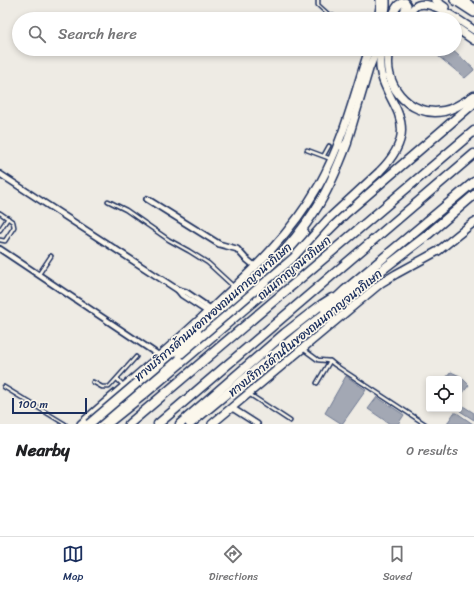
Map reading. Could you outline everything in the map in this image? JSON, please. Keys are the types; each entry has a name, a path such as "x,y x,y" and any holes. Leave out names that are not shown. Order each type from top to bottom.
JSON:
{"highway":[{"path":"462,0 474,8"},
{"path":"462,27 474,33"},
{"path":"462,32 474,40"},
{"path":"389,56 389,73 393,86 399,95 409,104 419,109 444,111 474,96"},
{"path":"102,423 142,396 250,305 302,258 346,214 474,103"},
{"name":"ถนนกาญจนาภิเษก","path":"129,424 474,131"},
{"path":"250,305 258,293 290,257 332,180 347,143"},
{"path":"158,424 474,154"},
{"path":"190,424 301,332 345,290 474,182"},
{"path":"301,332 323,317 474,195"},
{"path":"89,424 250,287 287,248 314,212"},
{"path":"180,424 308,314 321,304 345,290"}],"main road":[{"path":"380,0 380,12"},
{"path":"385,12 386,0"},
{"path":"394,12 401,0"},
{"path":"406,12 412,0"},
{"path":"435,0 454,12"},
{"path":"454,0 474,13"},
{"path":"396,8 402,2 406,3 405,12"},
{"path":"408,12 415,6 424,3 446,12"},
{"path":"462,17 474,25"},
{"path":"462,22 474,30"},
{"name":"ทางบริการด้านนอกของถนนกาญจนาภิเษก","path":"81,424 160,356 235,287 272,251 293,225 312,196 332,159 352,106 367,56"},
{"path":"332,159 347,143 374,56"},
{"name":"ทางบริการด้านนอกของถนนกาญจนาภิเษก","path":"102,423 293,258 323,224 389,162 400,141 401,126 398,112 382,77 380,62 381,56"},
{"name":"ทางบริการด้านในของถนนกาญจนาภิเษก","path":"212,424 386,280 438,252 474,222"},
{"path":"104,404 95,415 95,418 102,423 117,393"}],"street":[{"path":"0,174 178,290 182,295 209,311"},
{"path":"147,199 219,244 237,249 256,267"},
{"path":"0,249 160,356"},
{"path":"232,408 257,424"}],"lane":[{"path":"318,0 318,5 327,12"},
{"path":"324,155 329,146"},
{"path":"307,150 332,159"},
{"path":"108,201 126,210 169,240 208,263 235,287"},
{"path":"0,213 14,222 14,227 5,241 0,240"},
{"path":"0,230 8,218"},
{"path":"39,274 51,256"},
{"path":"302,348 318,360 330,361 425,424"},
{"path":"93,382 109,387 136,357"},
{"path":"317,383 330,361"},
{"path":"117,379 125,386"},
{"path":"4,387 65,424"},
{"path":"249,394 290,421"}],"shaded area":[{"path":"438,56 459,56 474,70 465,78"},
{"path":"451,372 460,376 448,376"},
{"path":"346,376 366,390 342,424 325,413"},
{"path":"462,378 469,385 462,394"},
{"path":"377,397 404,415 398,424 390,424 368,409"},
{"path":"463,406 474,413 474,420 462,412"},
{"path":"454,413 457,413 473,424 448,424"}]}
